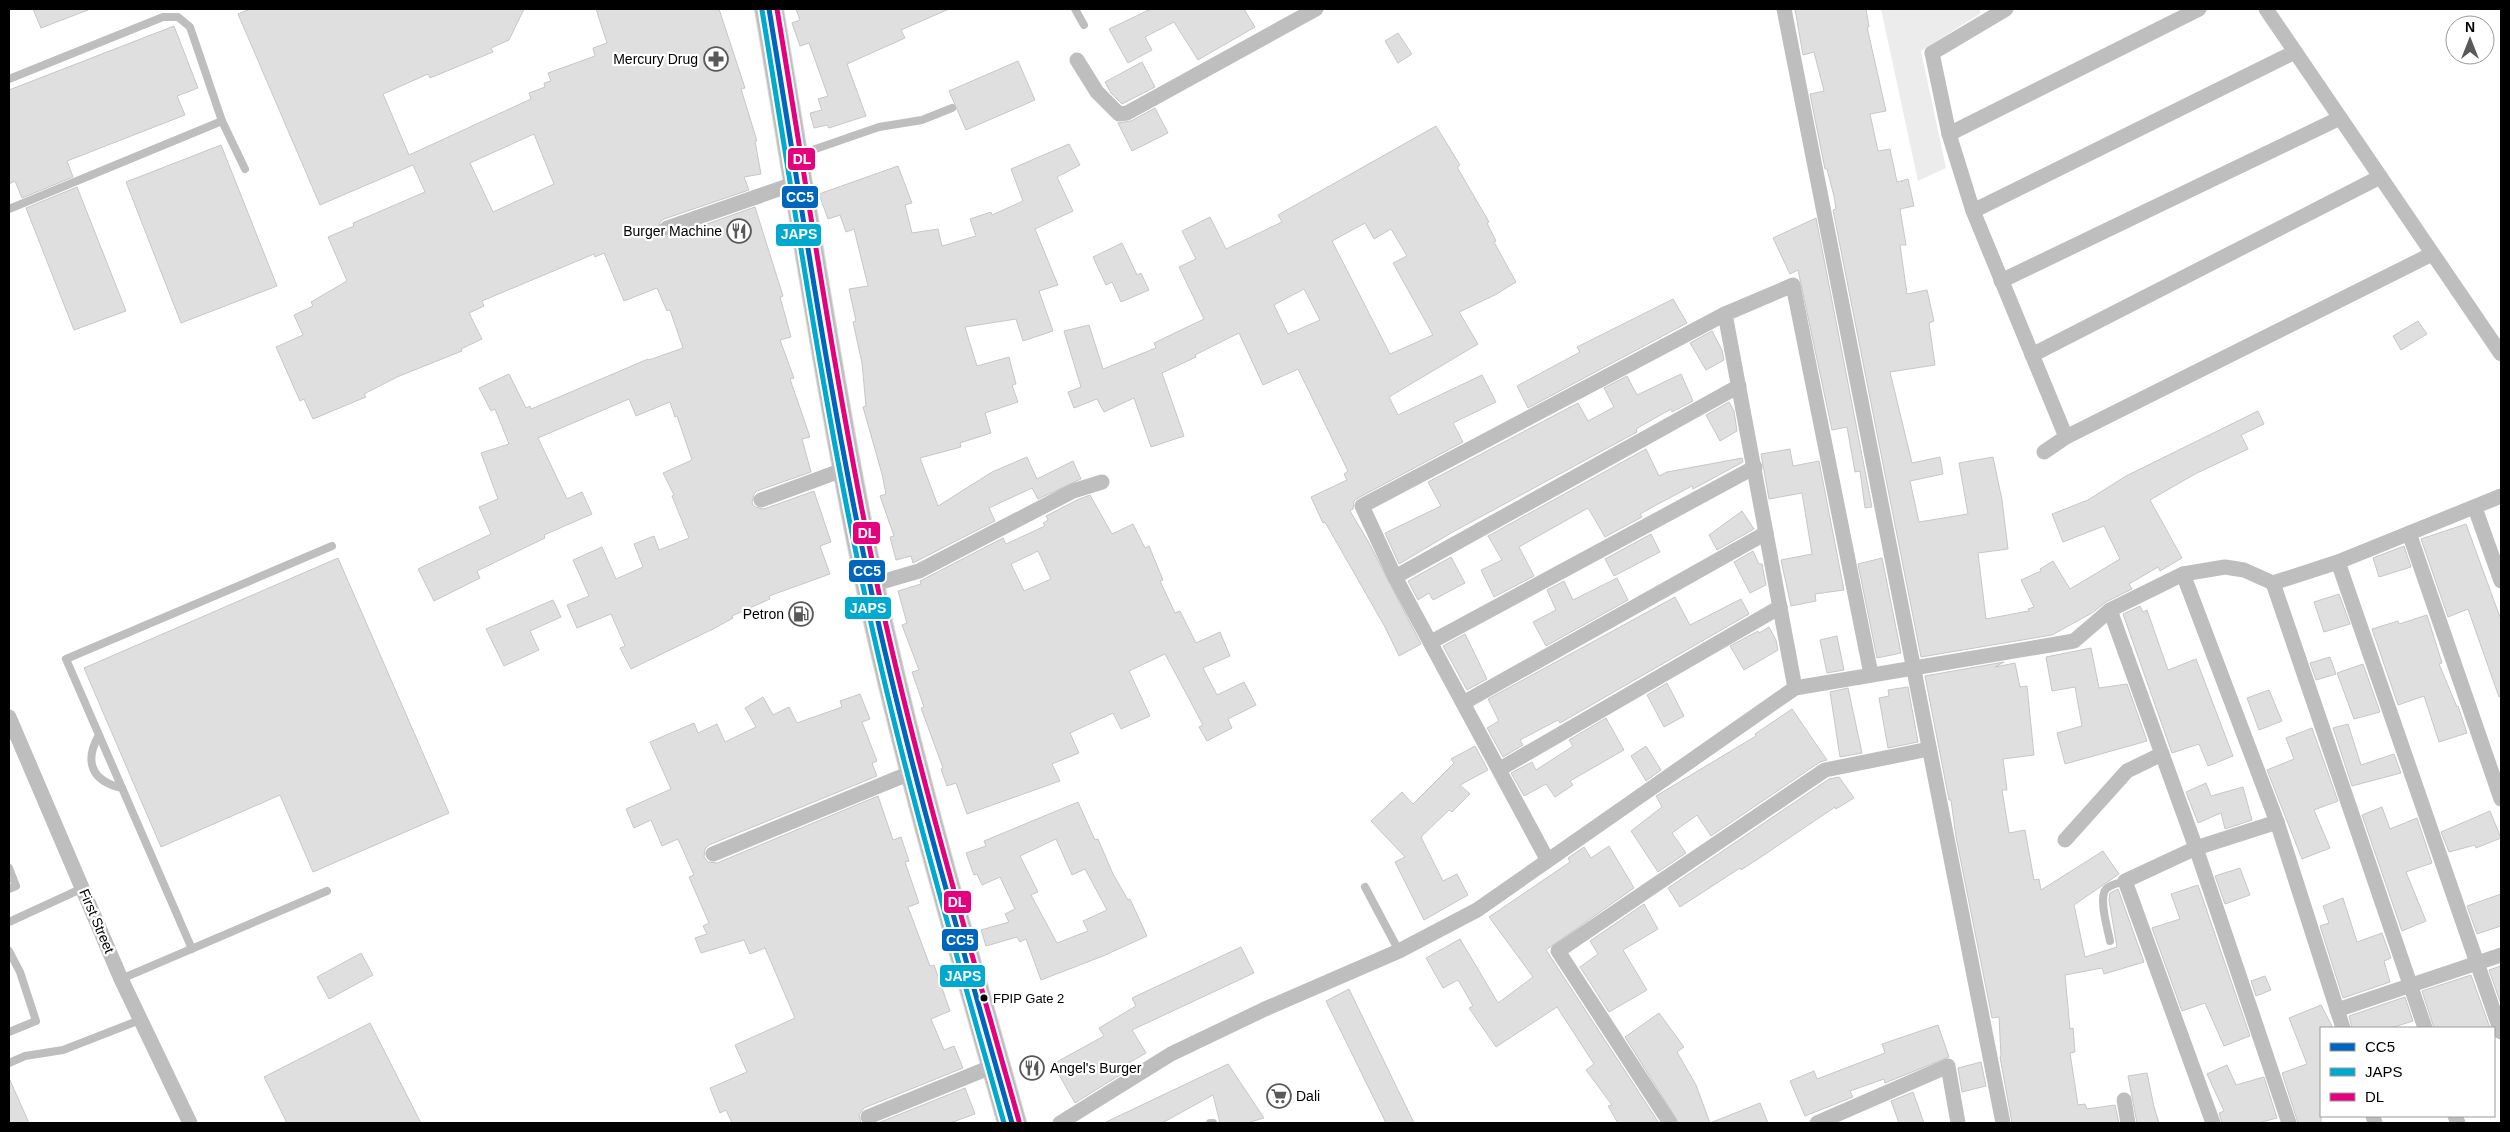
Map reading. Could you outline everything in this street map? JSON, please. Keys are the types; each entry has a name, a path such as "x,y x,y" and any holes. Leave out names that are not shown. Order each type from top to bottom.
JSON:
{"highway":[{"path":"769,9 799,182 817,304 870,585 915,771 1012,1123"}],"street":[{"path":"1077,60 1097,92 1119,114 1127,113 1316,9"},
{"path":"1784,9 2004,1123"},
{"path":"2006,9 1932,53 1949,134 1973,211 2066,437"},
{"path":"1949,134 2199,9"},
{"path":"2266,9 2432,254 2500,350"},
{"path":"1973,211 2295,52"},
{"path":"2001,281 2340,118"},
{"path":"2032,356 2380,177"},
{"path":"667,228 799,182"},
{"path":"2044,452 2066,437 2432,254"},
{"path":"1548,859 1395,576 1362,506 1725,314 1793,285 1871,674"},
{"path":"1725,314 1795,688"},
{"path":"1395,576 1738,386"},
{"path":"1431,642 1755,467"},
{"path":"761,500 848,468"},
{"path":"870,585 919,571 1073,491 1102,482"},
{"path":"1060,1123 1172,1054 1265,1010 1399,951 1477,910 1795,688 2074,641 2110,610 2183,574 2225,567 2244,570 2273,583 2338,562 2501,496"},
{"path":"2475,508 2501,581"},
{"path":"1463,703 1766,533"},
{"path":"2409,533 2501,799"},
{"path":"2338,562 2476,965 2501,1032"},
{"path":"2183,574 2277,822 2343,1027"},
{"path":"2273,583 2425,1027"},
{"path":"1500,769 1780,607"},
{"path":"2110,610 2196,848 2289,1123"},
{"name":"First Street","path":"9,717 13,740 83,888 121,979 190,1123"},
{"path":"1670,1123 1558,951 1825,770 1929,749"},
{"path":"2065,840 2127,771 2162,754"},
{"path":"713,854 915,771"},
{"path":"2213,1123 2125,881 2196,848 2277,822"},
{"path":"2337,1010 2476,965 2501,955"},
{"path":"868,1117 996,1065"},
{"path":"1817,1123 1948,1066 1958,1123"},
{"path":"2124,1100 2128,1123"}],"lane":[{"path":"1075,9 1084,25"},
{"path":"9,79 163,17 178,17 190,27 222,121 245,168"},
{"path":"794,156 851,135 880,127 922,120 952,108"},
{"path":"9,209 222,121"},
{"path":"192,949 66,659 332,546"},
{"path":"99,734 92,747 90,762 96,775 107,785 122,788"},
{"path":"9,868 16,886 9,890"},
{"path":"2110,942 2103,908 2104,892 2108,887 2125,881"},
{"path":"1365,887 1399,951"},
{"path":"9,922 83,888"},
{"path":"121,979 328,891"},
{"path":"9,951 20,972 36,1021 9,1032"},
{"path":"9,1063 25,1056 63,1050 140,1020"}],"shaded area":[{"path":"1881,9 1979,9 1981,13 1921,51 1946,168 1918,181"}],"building":[{"path":"33,9 88,9 88,10 41,28"},
{"path":"250,9 524,9 509,40 491,48 493,52 430,78 428,74 383,94 409,155 531,99 529,93 545,87 544,83 551,81 548,73 595,56 593,48 607,43 596,9 719,9 745,88 741,89 757,141 755,141 761,174 744,177 749,190 664,219 660,222 658,231 661,235 670,237 755,207 783,296 780,297 791,337 780,340 794,378 790,379 810,437 802,439 811,472 757,491 754,494 752,503 755,507 764,509 814,491 831,542 820,546 830,574 769,596 770,599 732,616 733,618 715,628 631,669 620,648 625,646 611,614 577,628 567,605 589,596 573,560 602,547 616,579 643,567 634,544 654,536 659,550 689,538 672,496 674,495 663,473 692,460 677,416 675,417 670,402 636,416 629,399 538,438 567,499 582,492 592,514 544,535 545,538 477,571 480,578 434,601 418,569 491,534 479,507 498,499 481,453 509,444 495,409 491,411 479,388 509,374 526,408 530,406 531,409 648,359 683,348 670,310 667,311 657,288 624,301 604,253 595,257 594,254 482,301 484,306 469,313 482,339 461,349 462,351 397,377 364,394 366,397 313,419 304,399 300,401 276,347 303,335 294,315 313,306 311,302 347,281 328,237 354,226 353,223 425,192 413,165 320,205 238,14","holes":["534,134 554,184 493,212 470,163"]},
{"path":"796,9 949,9 901,30 905,38 847,64 866,116 829,128 827,125 814,128 810,113 822,110 818,99 828,96 809,43 800,46 792,23 800,20"},
{"path":"1151,9 1244,9 1255,27 1198,60 1174,22 1145,37 1152,50 1128,63 1109,29"},
{"path":"1795,9 1866,9 1869,27 1867,27 1886,111 1870,114 1878,151 1890,149 1897,182 1908,179 1914,206 1900,209 1906,245 1900,245 1907,294 1927,290 1934,321 1929,323 1935,365 1890,372 1912,463 1940,457 1943,474 1910,481 1919,522 1968,514 1959,463 1993,457 2002,500 2008,549 1978,553 1986,619 2029,611 2028,609 2034,607 2021,580 2041,571 2040,569 2053,561 2070,589 2120,559 2104,526 2063,542 2052,514 2088,500 2126,476 2258,411 2264,424 2241,435 2248,449 2195,474 2150,500 2182,558 2160,571 2158,567 2129,584 2132,589 2106,602 2092,613 2052,635 1921,657 1833,210 1836,209 1834,196 1827,169 1825,169 1810,94 1824,91 1814,52 1803,55"},
{"path":"174,26 198,88 177,96 185,115 67,161 73,177 22,198 15,181 9,184 9,90"},
{"path":"1398,33 1412,54 1398,63 1385,41"},
{"path":"1018,61 1035,100 966,130 949,91"},
{"path":"1142,62 1155,87 1122,104 1111,93 1105,82"},
{"path":"1155,108 1168,133 1132,151 1118,123 1131,121"},
{"path":"1436,126 1460,165 1457,167 1489,222 1487,223 1496,241 1494,242 1516,282 1495,295 1459,312 1478,344 1389,397 1398,415 1482,375 1496,402 1453,423 1463,442 1358,498 1354,501 1353,509 1350,511 1368,541 1421,644 1399,656 1385,627 1325,522 1323,523 1311,497 1347,480 1344,474 1348,471 1298,369 1263,385 1239,333 1195,355 1196,357 1162,373 1184,436 1151,447 1134,398 1104,412 1097,399 1074,408 1068,392 1081,387 1064,331 1089,325 1103,369 1156,348 1154,343 1204,319 1179,267 1196,259 1182,231 1210,217 1226,249 1282,222 1278,215","holes":["1365,223 1374,239 1391,229 1407,256 1393,263 1433,335 1390,354 1332,241","1304,289 1320,320 1288,334 1274,305"]},
{"path":"1069,144 1080,165 1057,177 1073,211 1035,229 1058,285 1039,291 1053,331 1023,341 1016,319 965,327 977,366 1009,357 1016,384 1012,385 1018,402 985,413 991,433 960,443 961,447 920,458 938,506 992,472 1027,457 1037,479 1073,461 1081,479 1038,499 1032,488 989,508 995,521 913,563 911,556 896,560 890,537 894,536 880,496 886,494 882,474 863,407 866,406 862,363 853,322 856,321 849,289 868,286 854,229 846,232 840,215 828,219 819,194 898,166 912,203 905,205 912,233 938,229 942,246 976,236 970,219 991,212 992,215 1023,201 1011,169"},
{"path":"221,145 277,286 181,323 126,182"},
{"path":"77,187 126,311 74,330 26,208"},
{"path":"1816,218 1872,507 1865,508 1860,471 1855,472 1847,427 1832,430 1798,270 1790,274 1773,238"},
{"path":"1122,243 1137,275 1141,273 1149,290 1121,302 1112,282 1106,285 1093,257"},
{"path":"1673,299 1687,323 1528,408 1517,386 1580,352 1577,347"},
{"path":"2418,321 2427,334 2401,350 2393,336"},
{"path":"1712,331 1722,350 1724,360 1706,370 1690,343"},
{"path":"1681,374 1693,401 1672,412 1671,409 1636,429 1637,432 1451,533 1399,564 1385,533 1441,506 1428,482 1578,403 1588,421 1614,407 1604,388 1627,376 1637,395"},
{"path":"1729,402 1734,411 1737,431 1720,441 1706,415"},
{"path":"1646,449 1659,476 1667,472 1742,458 1743,462 1693,489 1692,486 1658,504 1640,514 1642,517 1605,537 1588,508 1519,547 1534,576 1494,597 1481,570 1502,560 1488,536"},
{"path":"1790,449 1793,466 1819,461 1844,590 1815,594 1816,601 1791,606 1781,560 1812,554 1802,493 1769,499 1761,454"},
{"path":"1090,495 1112,534 1133,524 1145,548 1149,546 1163,580 1160,581 1175,613 1180,611 1196,643 1220,632 1230,656 1203,668 1217,695 1244,682 1256,705 1228,719 1232,728 1207,741 1199,727 1203,725 1165,654 1129,671 1150,716 1121,729 1113,713 1070,733 1079,753 1052,764 1060,781 967,814 956,783 947,786 941,769 943,768 921,708 924,707 912,672 919,670 902,625 907,623 898,591 921,584 920,581 1003,538 1006,544 1045,526 1043,523 1048,520 1046,516","holes":["1038,551 1051,579 1024,591 1011,564"]},
{"path":"1742,511 1754,529 1717,550 1709,535"},
{"path":"2466,524 2501,620 2501,696 2499,697 2468,609 2448,617 2421,539"},
{"path":"1651,534 1660,552 1614,576 1605,559"},
{"path":"2404,546 2411,567 2379,577 2373,558"},
{"path":"1753,551 1759,564 1762,564 1766,585 1750,593 1734,562"},
{"path":"1451,557 1465,583 1433,600 1429,593 1418,600 1408,581"},
{"path":"338,558 449,813 313,872 280,795 161,847 84,668"},
{"path":"1882,558 1901,653 1877,658 1858,564"},
{"path":"1617,578 1628,600 1546,646 1533,622 1556,610 1547,590 1564,581 1573,600"},
{"path":"2339,594 2350,624 2324,632 2314,602"},
{"path":"1675,597 1690,625 1741,599 1749,614 1560,723 1558,720 1520,740 1523,745 1503,757 1487,728 1499,721 1488,699"},
{"path":"553,600 561,617 530,631 539,650 504,666 486,629"},
{"path":"2140,606 2143,612 2147,610 2168,670 2196,659 2233,756 2208,766 2199,744 2172,753 2123,614"},
{"path":"2427,615 2442,663 2439,664 2458,706 2467,733 2439,742 2424,696 2398,705 2372,629 2398,621 2399,624"},
{"path":"1769,627 1776,640 1778,650 1744,670 1730,646"},
{"path":"1465,634 1487,679 1467,690 1443,646"},
{"path":"1837,636 1844,670 1827,673 1820,640"},
{"path":"2091,648 2099,688 2127,684 2147,741 2065,764 2057,733 2082,726 2075,687 2052,691 2046,657"},
{"path":"2330,657 2336,674 2316,680 2310,663"},
{"path":"2004,662 1995,667 2015,663 2020,687 2027,686 2034,755 2003,759 2007,790 2002,790 2009,833 2025,830 2034,880 2039,879 2041,890 2103,851 2119,874 2074,905 2085,957 2117,947 2109,900 2110,893 2118,889 2144,962 2104,974 2102,968 2065,975 2070,1029 2073,1028 2075,1052 2070,1053 2078,1105 2085,1104 2087,1109 2115,1105 2119,1123 2012,1123 2000,1057 1999,1017 1992,1018 1956,837 1951,800 1949,800 1925,676"},
{"path":"2363,664 2380,712 2354,719 2337,673"},
{"path":"1667,683 1684,716 1664,727 1647,695"},
{"path":"1908,687 1918,742 1888,748 1879,698 1889,696 1888,690"},
{"path":"1848,688 1862,753 1840,757 1830,692"},
{"path":"2269,690 2282,721 2259,730 2247,698"},
{"path":"860,694 870,719 862,722 877,761 872,763 877,776 709,845 705,849 704,857 708,862 717,863 878,796 893,840 901,837 909,861 905,862 919,903 908,907 930,966 934,965 950,1011 931,1019 944,1050 954,1046 963,1068 864,1108 859,1115 861,1123 732,1123 726,1110 720,1113 710,1088 747,1072 735,1045 795,1018 765,948 750,954 744,940 701,953 695,938 707,934 703,926 709,923 689,877 694,875 678,839 662,846 651,820 634,828 626,809 671,789 650,742 694,723 698,733 717,724 725,742 756,727 745,708 763,697 773,715 789,707 797,723 842,707 840,701"},
{"path":"1792,709 1827,760 1820,762 1711,836 1697,815 1672,833 1686,853 1658,872 1631,831 1662,807 1656,796 1756,736 1755,734"},
{"path":"1606,718 1624,750 1570,781 1573,785 1555,797 1546,784 1524,796 1511,773 1532,762 1536,770 1573,746 1569,740"},
{"path":"2348,724 2361,765 2394,754 2401,773 2352,786 2333,728"},
{"path":"2312,728 2338,801 2314,810 2330,848 2302,859 2267,770 2294,759 2286,738"},
{"path":"1475,746 1488,770 1460,785 1470,794 1452,812 1449,810 1421,837 1443,881 1457,874 1468,895 1424,920 1395,862 1405,857 1371,821 1402,792 1413,804 1454,763 1451,759"},
{"path":"1646,746 1661,770 1646,781 1631,756"},
{"path":"1839,777 1854,798 1836,809 1835,807 1741,870 1740,868 1680,907 1668,888 1829,779"},
{"path":"2206,783 2211,796 2243,787 2252,820 2225,829 2221,813 2198,823 2186,792"},
{"path":"1078,802 1095,840 1098,839 1113,874 1128,900 1130,899 1147,936 1103,956 1041,980 1026,939 1020,942 1017,937 986,946 981,930 1009,922 1005,914 1015,909 1000,877 982,885 977,874 974,875 966,853 986,846 984,841","holes":["1056,839 1072,875 1085,869 1107,910 1083,921 1088,931 1057,943 1031,895 1038,892 1020,856"]},
{"path":"2382,807 2390,829 2417,818 2432,863 2406,872 2426,921 2402,931 2362,815"},
{"path":"2490,811 2501,838 2476,848 2475,845 2449,852 2441,832"},
{"path":"1609,846 1634,888 1546,950 1659,1123 1618,1123 1608,1106 1612,1105 1586,1070 1594,1064 1557,1007 1496,1047 1469,1008 1473,1006 1458,980 1443,988 1426,958 1460,939 1498,1003 1533,977 1489,917 1570,862 1568,858 1584,847 1591,858"},
{"path":"2240,868 2250,895 2225,904 2215,876"},
{"path":"2198,885 2250,1036 2224,1046 2205,1003 2182,1011 2152,928 2180,919 2171,894"},
{"path":"2501,894 2501,926 2477,934 2467,906"},
{"path":"2343,898 2357,942 2382,933 2391,958 2384,961 2390,982 2343,998 2320,926 2329,923 2323,906"},
{"path":"1644,904 1658,929 1623,950 1647,990 1609,1012 1580,967 1598,954 1590,941"},
{"path":"1241,947 1254,973 1132,1030 1146,1053 1120,1068 1123,1073 1075,1103 1053,1064 1104,1036 1099,1028 1136,1006 1132,998"},
{"path":"361,953 373,975 329,999 317,977"},
{"path":"2501,966 2501,1004 2489,970"},
{"path":"2471,975 2490,1027 2434,1027 2422,991"},
{"path":"2265,976 2271,990 2256,996 2251,981"},
{"path":"1349,989 1414,1123 1386,1123 1326,1001"},
{"path":"2405,997 2413,1021 2394,1027 2352,1027 2349,1016"},
{"path":"2321,1005 2332,1027 2320,1027 2321,1123 2298,1123 2282,1073 2307,1064 2289,1018"},
{"path":"1659,1013 1684,1047 1677,1052 1696,1085 1710,1123 1679,1123 1625,1037"},
{"path":"370,1023 421,1123 287,1123 264,1077"},
{"path":"1938,1025 1949,1057 1885,1083 1884,1079 1850,1091 1853,1097 1805,1116 1790,1081 1814,1071 1817,1079 1885,1053 1882,1044"},
{"path":"1981,1062 1986,1086 1962,1092 1958,1068"},
{"path":"1228,1064 1264,1118 1247,1123 1220,1123 1213,1095 1162,1123 1104,1123"},
{"path":"2227,1065 2236,1085 2264,1077 2277,1118 2258,1123 2222,1123 2219,1113 2224,1111 2207,1074"},
{"path":"2147,1073 2159,1123 2137,1123 2128,1076"},
{"path":"9,1078 29,1123 9,1123"},
{"path":"965,1088 975,1114 950,1123 878,1123"},
{"path":"1913,1092 1924,1123 1899,1123 1891,1101"},
{"path":"1760,1103 1768,1123 1710,1123"}],"transit line":[{"name":"CC5","path":"769,9 828,370 870,585 919,788 1012,1123"},
{"name":"DL","path":"777,9 836,369 877,584 926,787 1019,1121"},
{"name":"JAPS","path":"762,10 821,370 863,586 911,789 1004,1123"}],"place":[{"name":"Mercury Drug","path":"716,59"},
{"name":"Burger Machine","path":"739,231"},
{"name":"Petron","path":"801,614"},
{"name":"FPIP Gate 2","path":"984,998"},
{"name":"Angel's Burger","path":"1032,1068"},
{"name":"Dali","path":"1279,1096"}]}
